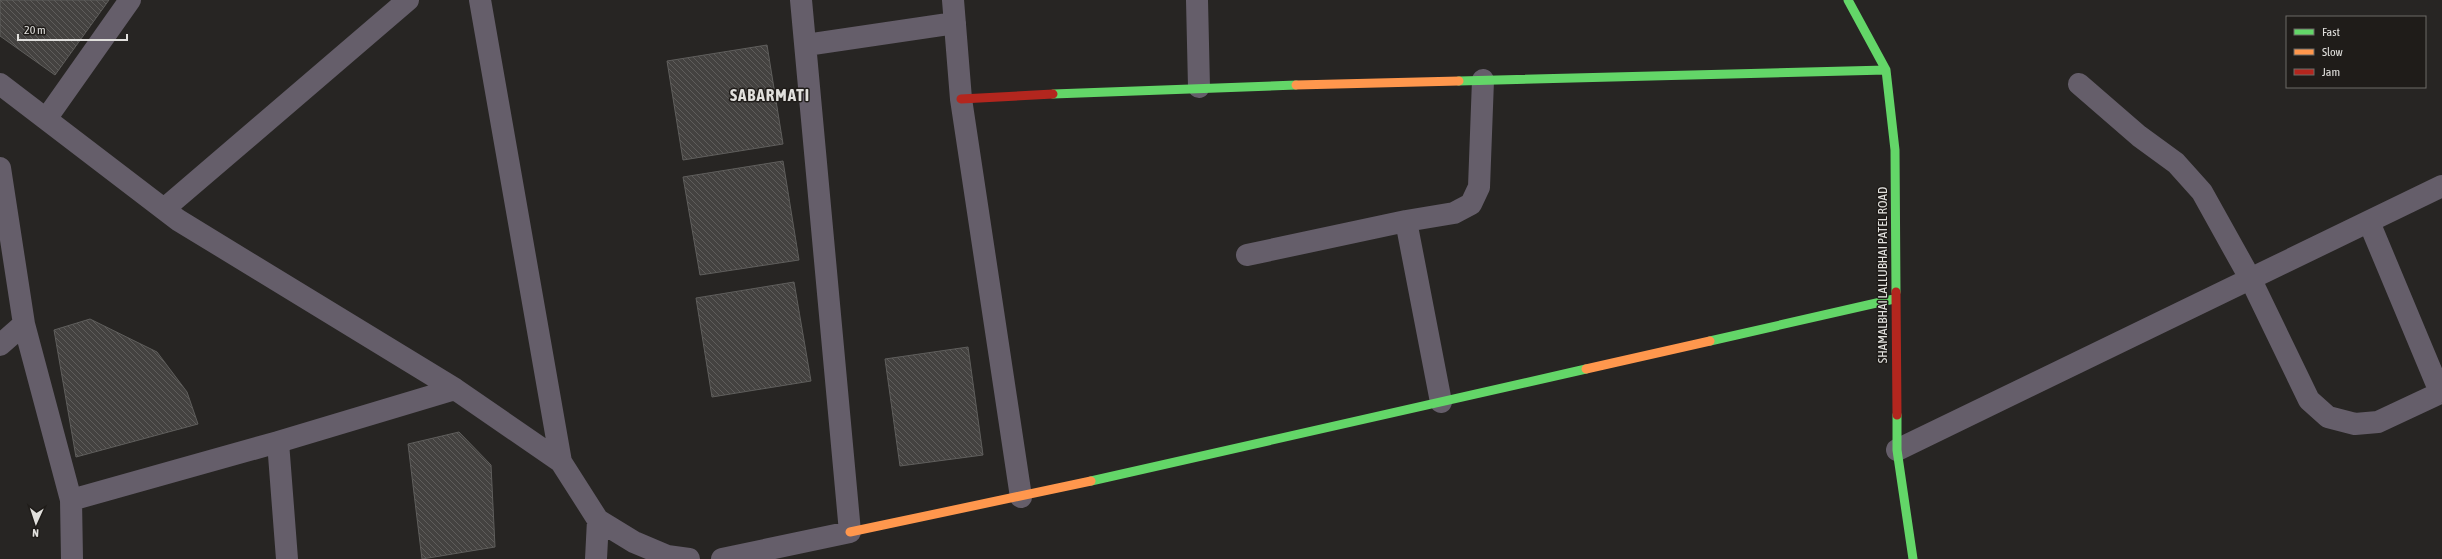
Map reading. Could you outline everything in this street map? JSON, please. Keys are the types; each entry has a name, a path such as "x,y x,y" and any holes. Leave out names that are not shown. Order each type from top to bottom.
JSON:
{"street":[{"path":"46,119 130,0"},
{"path":"164,209 408,0"},
{"path":"480,0 561,462 598,520 634,542 667,556 689,559"},
{"path":"801,0 850,532"},
{"path":"953,0 961,99 1021,497"},
{"path":"1196,0 1199,87"},
{"name":"SHAMALBHAI LALLUBHAI PATEL ROAD","path":"1848,0 1886,70 1895,150 1894,299 1897,450 1912,558"},
{"path":"806,45 955,23"},
{"path":"961,99 1199,87 1886,70"},
{"path":"1246,255 1406,220 1454,213 1471,204 1479,187 1483,80"},
{"path":"0,84 178,220 455,389 561,462"},
{"path":"2079,84 2139,136 2176,163 2202,192 2251,280 2310,400 2328,417 2355,424 2378,422 2441,392 2369,222"},
{"path":"0,168 24,324 71,500 72,559"},
{"path":"1897,450 2251,280 2442,186"},
{"path":"1406,220 1441,402"},
{"path":"722,559 1021,497 1894,299"},
{"path":"0,345 24,324"},
{"path":"71,500 278,442 455,389"},
{"path":"278,442 287,559"},
{"path":"596,559 598,520"}],"building":[{"path":"0,0 109,0 55,75 0,36"},
{"path":"767,45 783,144 683,160 667,61"},
{"path":"783,161 799,260 700,275 683,177"},
{"path":"794,282 811,381 712,397 696,298"},
{"path":"90,319 157,352 187,392 198,424 76,457 54,330"},
{"path":"968,347 983,455 900,466 885,359"},
{"path":"459,432 491,465 495,547 422,559 408,444"}],"traffic: fast":[{"path":"1848,0 1886,70 1895,150 1896,292"},
{"path":"1459,81 1886,70"},
{"path":"1053,94 1296,85"},
{"path":"1710,341 1894,299"},
{"path":"1091,481 1586,369"},
{"path":"1897,415 1897,450 1913,559"}],"traffic: slow":[{"path":"1296,85 1459,81"},
{"path":"1586,369 1710,341"},
{"path":"850,532 1091,481"}],"traffic: jam":[{"path":"961,99 1053,94"},
{"path":"1896,292 1897,415"}],"district":[{"name":"SABARMATI","path":"770,95"}]}
